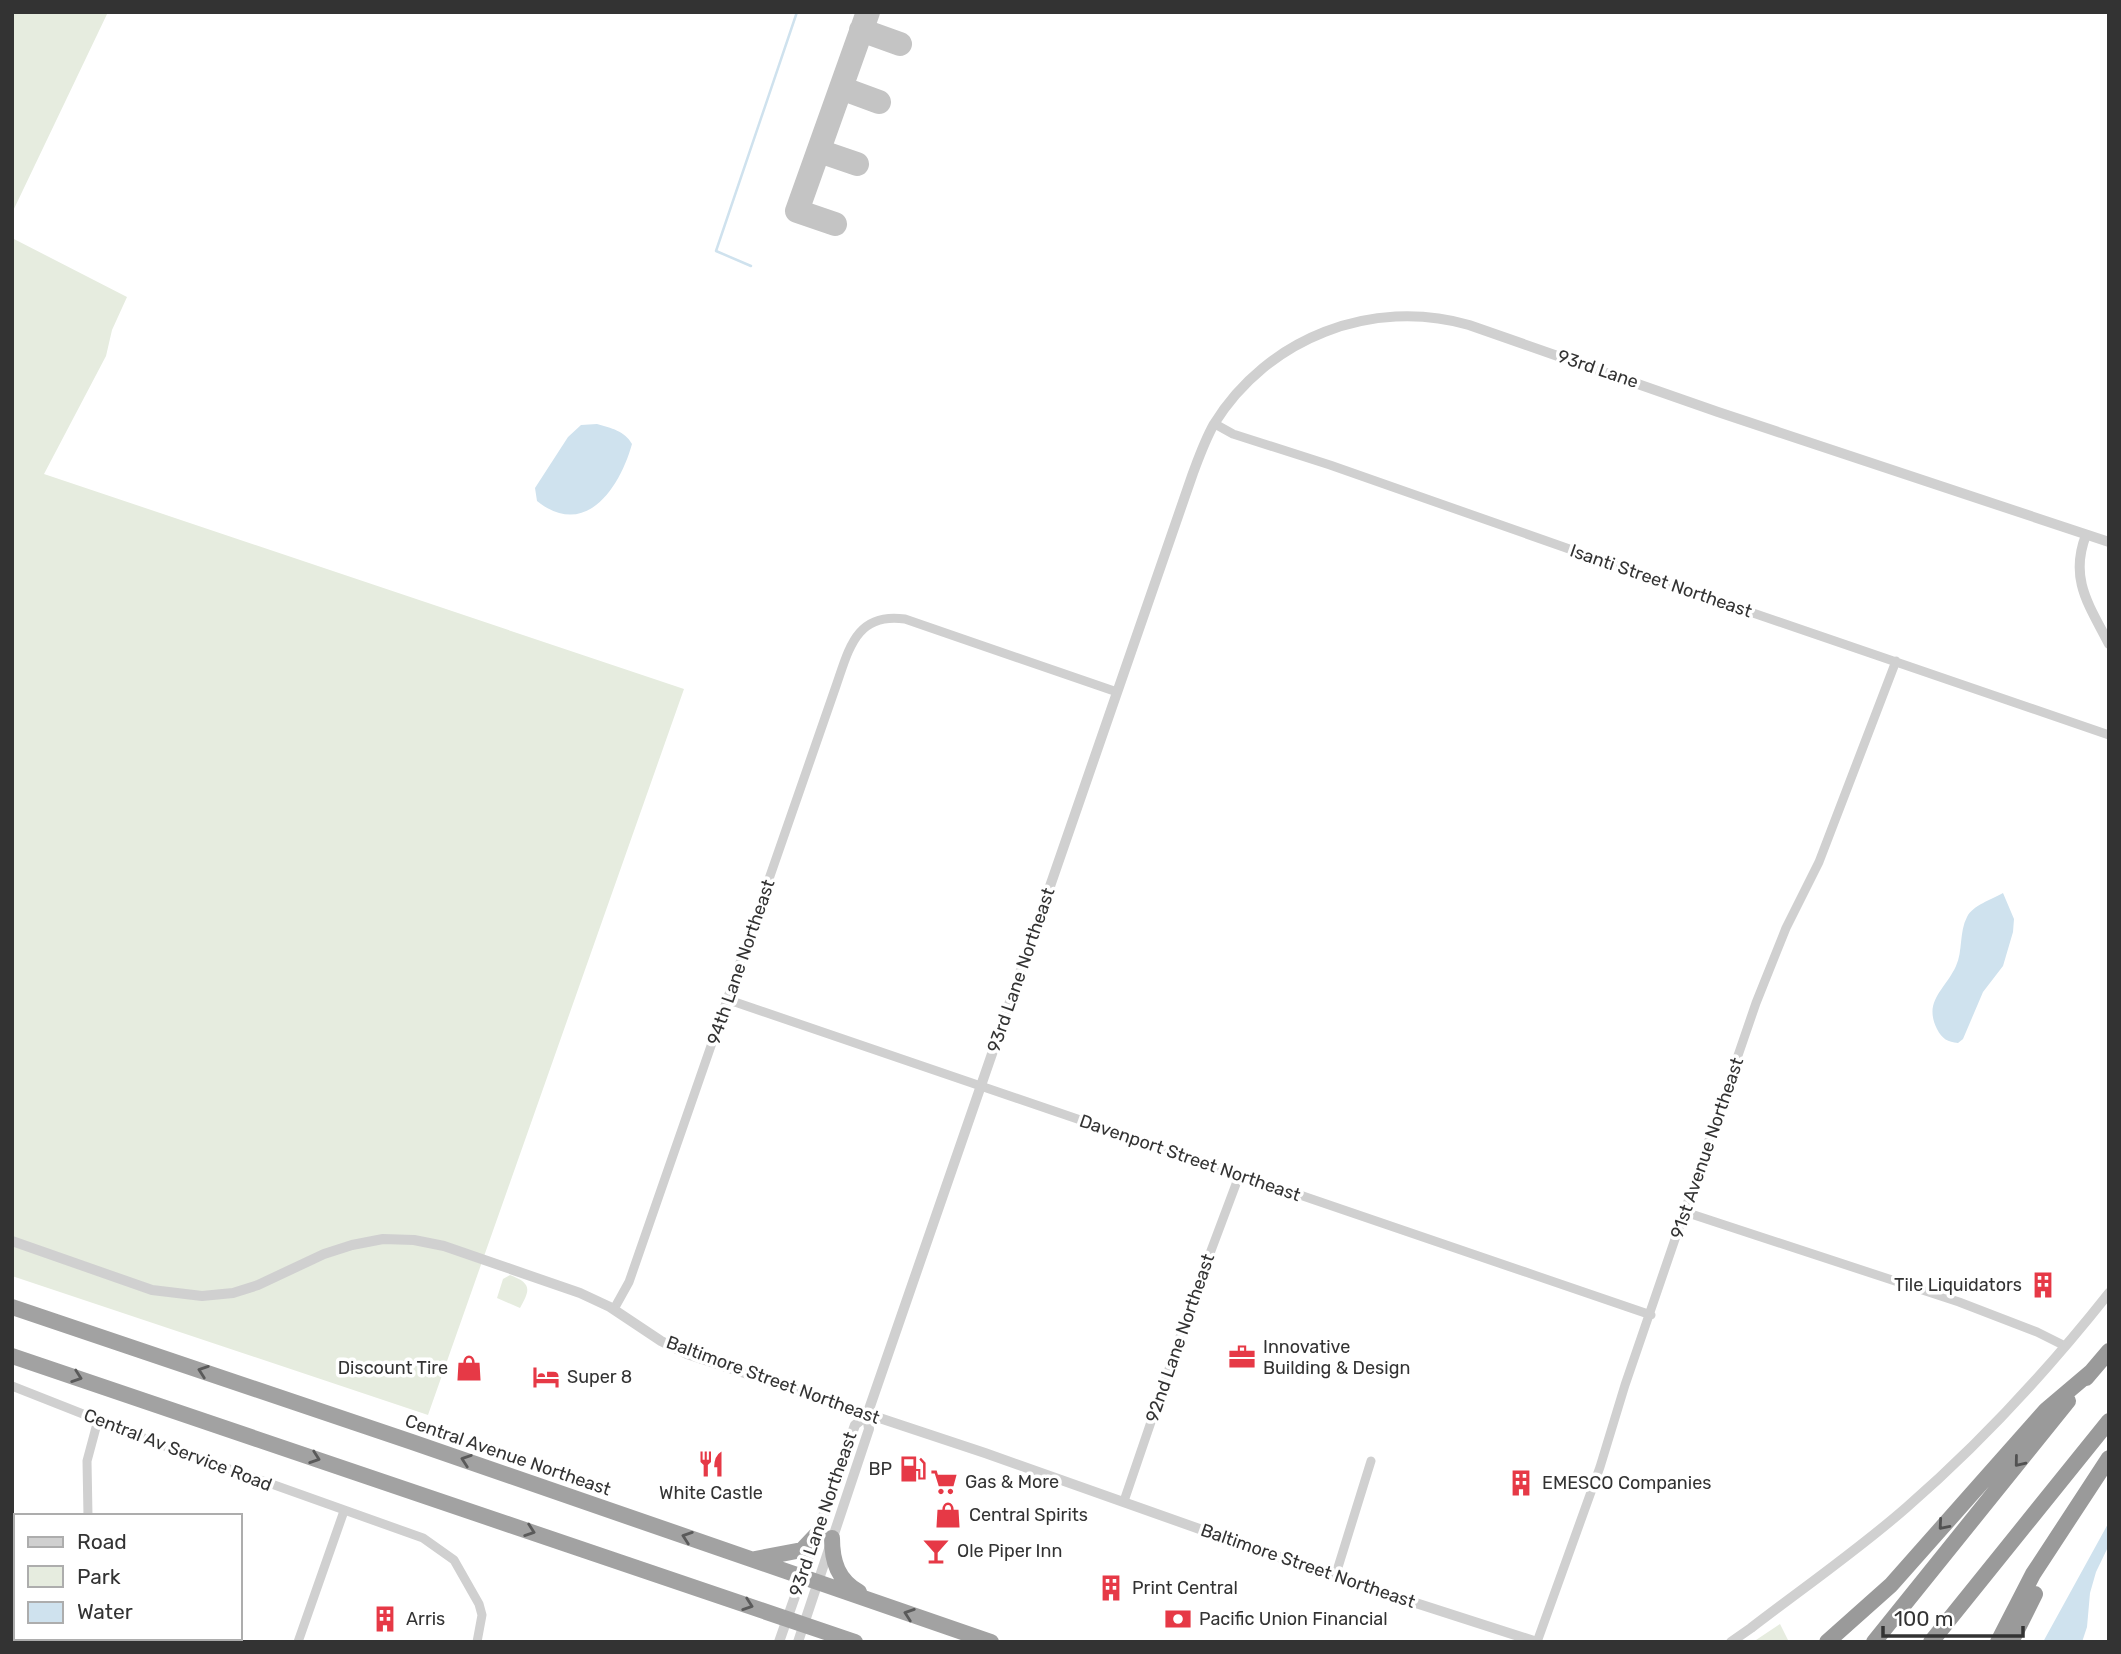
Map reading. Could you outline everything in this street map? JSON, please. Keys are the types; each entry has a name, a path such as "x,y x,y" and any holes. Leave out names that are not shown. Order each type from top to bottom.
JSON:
{"highway":[{"name":"Central Avenue Northeast","path":"12,1307 991,1642"},
{"path":"1874,1642 2109,1351"},
{"path":"12,1356 855,1642"},
{"path":"1827,1642 1891,1585 2046,1410 2092,1371"},
{"path":"1931,1642 2109,1421"},
{"path":"1998,1642 2033,1574 2109,1458"},
{"path":"2011,1642 2046,1572 2061,1532"},
{"path":"750,1559 802,1550 825,1536 835,1569 850,1587 873,1601"}],"street":[{"name":"93rd Lane","path":"1175,526 1202,451 1215,424 1250,379 1287,350 1308,338 1370,319 1405,316 1440,318 1469,325 1718,412 2109,542"},
{"name":"Isanti Street Northeast","path":"1215,424 1233,434 1330,465 2109,735"},
{"name":"93rd Lane Northeast","path":"779,1642 802,1577 825,1536 869,1429 867,1415 1175,526"},
{"path":"2086,535 2080,552 2079,574 2094,615 2109,645"},
{"name":"94th Lane Northeast","path":"614,1309 629,1282 846,658 856,637 874,620 883,617 905,619 1117,692"},
{"name":"91st Avenue Northeast","path":"1537,1642 1756,1003 1786,928 1819,862 1896,661"},
{"name":"Davenport Street Northeast","path":"729,1000 1651,1315"},
{"name":"92nd Lane Northeast","path":"1124,1501 1194,1296 1239,1175"},
{"path":"1685,1212 1959,1302 2066,1346"},
{"name":"Baltimore Street Northeast","path":"12,1241 152,1290 202,1296 233,1293 258,1285 324,1254 352,1245 383,1239 414,1240 444,1246 580,1293 614,1309 672,1348 936,1436 1335,1577 1537,1642"},
{"path":"1731,1642 1907,1507 2003,1416 2109,1293"},
{"name":"Central Av Service Road","path":"12,1386 159,1444 423,1538 454,1560 479,1604 482,1615 477,1642"},
{"name":"93rd Lane Northeast","path":"798,1642 819,1583 825,1536 855,1425 867,1415"},
{"path":"88,1514 88,1461 98,1420"},
{"path":"1335,1577 1371,1461"},
{"path":"298,1642 344,1511"}],"green space":[{"path":"12,12 108,12 12,213"},
{"path":"12,238 127,297 112,330 106,356 44,474 684,689 428,1415 12,1276"},
{"path":"510,1275 527,1287 520,1308 497,1298 503,1279"},
{"path":"1780,1624 1789,1642 1753,1642"}],"water":[{"path":"597,424 622,433 632,444 619,477 610,491 585,511 571,515 555,512 537,501 535,488 568,437 581,425"},
{"path":"2003,893 2014,919 2003,966 1983,992 1963,1039 1958,1043 1948,1041 1941,1035 1933,1019 1934,1003 1956,966 1967,917 1978,906"},
{"path":"2109,1522 2109,1545 2096,1572 2090,1593 2087,1627 2082,1642 2043,1642"}],"waterway":[{"path":"751,266 716,251 797,12"}],"taxiway":[{"path":"835,224 797,211 868,12"},
{"path":"861,30 900,44"},
{"path":"841,88 879,102"},
{"path":"819,151 857,164"}],"place":[{"name":"Tile Liquidators","path":"2043,1285"},
{"name":"Innovative Building & Design","path":"1242,1357"},
{"name":"Discount Tire","path":"469,1368"},
{"name":"Super 8","path":"546,1377"},
{"name":"White Castle","path":"711,1464"},
{"name":"BP","path":"913,1469"},
{"name":"Gas & More","path":"944,1482"},
{"name":"EMESCO Companies","path":"1521,1483"},
{"name":"Central Spirits","path":"948,1515"},
{"name":"Ole Piper Inn","path":"936,1551"},
{"name":"Print Central","path":"1111,1588"},
{"name":"Arris","path":"385,1619"},
{"name":"Pacific Union Financial","path":"1178,1619"}]}
